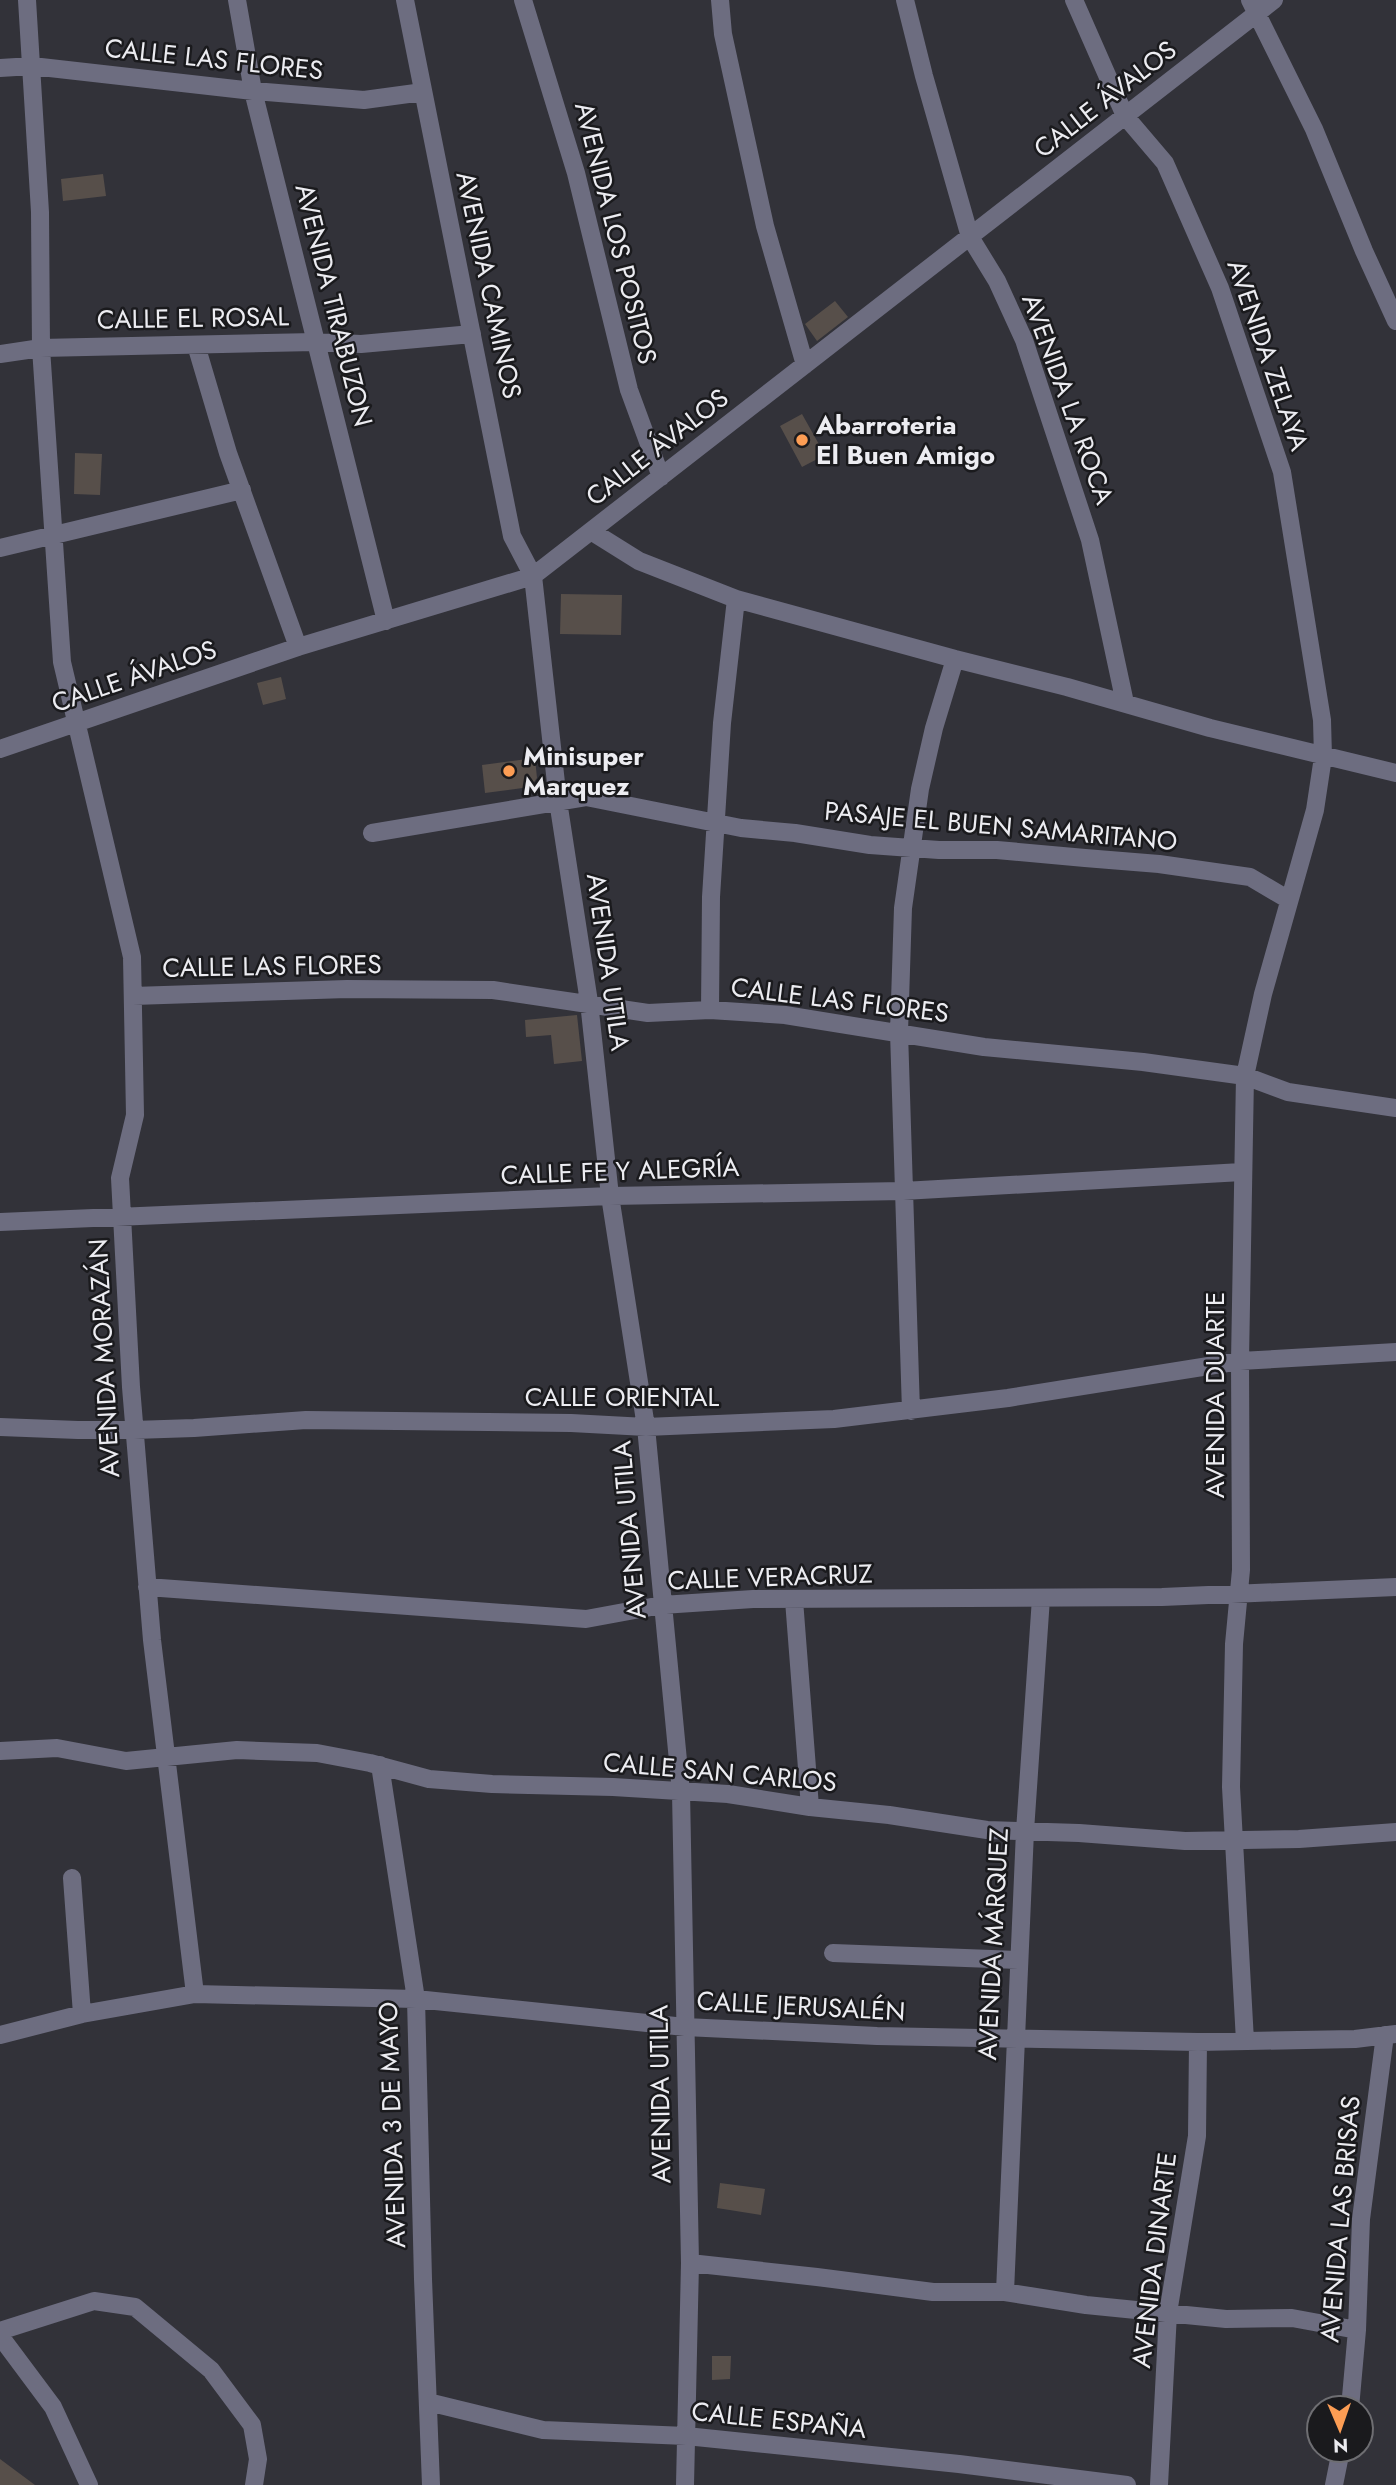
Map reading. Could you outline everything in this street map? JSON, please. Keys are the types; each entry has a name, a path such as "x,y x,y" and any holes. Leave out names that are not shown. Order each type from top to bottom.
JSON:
{"street":[{"name":"AVENIDA MORAZÁN","path":"27,0 40,212 41,348 62,662 132,957 135,1115 120,1178 134,1430 147,1587 195,1994"},
{"name":"AVENIDA TIRABUZON","path":"237,0 253,91 386,621"},
{"name":"AVENIDA CAMINOS","path":"405,0 512,537 533,576"},
{"name":"AVENIDA LOS POSITOS","path":"523,0 576,173 629,390 661,477"},
{"path":"720,0 723,34 765,226 805,365"},
{"name":"AVENIDA LA ROCA","path":"905,0 970,237 997,281 1024,340 1090,540 1125,704"},
{"name":"AVENIDA ZELAYA","path":"1074,0 1125,116 1165,163 1220,288 1282,472 1322,720 1323,757"},
{"name":"CALLE ÁVALOS","path":"0,750 299,647 533,576 1125,116 1253,7 1274,0"},
{"path":"1253,7 1314,129 1396,321"},
{"name":"CALLE LAS FLORES","path":"0,68 32,66 253,91 364,100 423,92"},
{"name":"CALLE EL ROSAL","path":"0,354 41,348 315,342 361,344 472,334"},
{"path":"196,345 228,453 299,647"},
{"path":"0,548 242,491"},
{"path":"592,531 639,561 736,599 1323,757 1396,773"},
{"name":"AVENIDA UTILA","path":"533,576 558,801 589,1002 610,1196 646,1427 681,1792 690,2263 685,2485"},
{"path":"710,1010 711,897 722,723 736,599"},
{"path":"911,1411 899,1032 903,908 923,777 934,728 955,659"},
{"name":"AVENIDA DUARTE","path":"1245,2041 1231,1774 1234,1644 1241,1570 1240,1361 1245,1076 1263,994 1315,810 1323,757"},
{"name":"PASAJE EL BUEN SAMARITANO","path":"372,833 586,797 716,823 870,845 998,850 1250,877 1289,900"},
{"name":"CALLE LAS FLORES","path":"133,996 347,989 493,990 589,1002 648,1013 710,1010 785,1015 984,1047 1143,1062 1245,1076 1288,1093 1396,1108"},
{"name":"CALLE FE Y ALEGRÍA","path":"0,1222 610,1196 903,1191 1242,1172"},
{"name":"CALLE ORIENTAL","path":"0,1427 134,1430 306,1420 571,1423 646,1427 834,1419 911,1411 1240,1361 1396,1352"},
{"name":"CALLE VERACRUZ","path":"147,1587 586,1619 662,1605 753,1600 1238,1595 1396,1587"},
{"name":"AVENIDA MÁRQUEZ","path":"1004,2292 1025,1831 1041,1598"},
{"path":"794,1600 810,1807"},
{"name":"CALLE SAN CARLOS","path":"0,1751 57,1748 126,1761 237,1750 317,1753 380,1765 429,1779 728,1794 987,1830 1185,1841 1299,1839 1396,1832"},
{"name":"AVENIDA 3 DE MAYO","path":"380,1765 416,1999 431,2485"},
{"path":"72,1878 82,2014"},
{"path":"833,1953 1019,1960"},
{"name":"CALLE JERUSALÉN","path":"0,2035 82,2014 195,1994 416,1999 685,2027 864,2036 1198,2042 1355,2039 1391,2035"},
{"name":"AVENIDA LAS BRISAS","path":"1351,2394 1357,2330 1361,2219 1391,2035"},
{"name":"AVENIDA DINARTE","path":"1159,2485 1168,2313 1197,2136 1198,2042"},
{"path":"690,2263 933,2292 1004,2292 1086,2305 1226,2319 1292,2318 1357,2330"},
{"path":"89,2485 53,2407 0,2334 94,2301 135,2307 211,2370 252,2425 258,2459 254,2485"},
{"name":"CALLE ESPAÑA","path":"428,2402 543,2430 686,2436 1056,2480 1127,2485"},
{"path":"1334,2485 1338,2464"}],"building":[{"path":"103,174 106,196 63,201 61,179"},
{"path":"835,301 848,317 817,341 805,324"},
{"name":"Abarroteria El Buen Amigo","path":"802,414 825,455 802,467 780,426"},
{"path":"75,453 102,454 100,495 74,494"},
{"path":"561,594 622,595 621,635 560,634"},
{"path":"281,677 286,699 263,705 257,683"},
{"name":"Minisuper Marquez","path":"535,758 537,778 530,787 485,793 482,765"},
{"path":"577,1015 582,1061 554,1064 551,1035 526,1037 525,1020"},
{"path":"720,2183 765,2189 761,2215 717,2208"},
{"path":"712,2356 731,2356 730,2379 712,2380"},
{"path":"0,2459 35,2485 0,2485"}],"place":[{"name":"Abarroteria El Buen Amigo","path":"802,440"},
{"name":"Minisuper Marquez","path":"509,771"}]}
